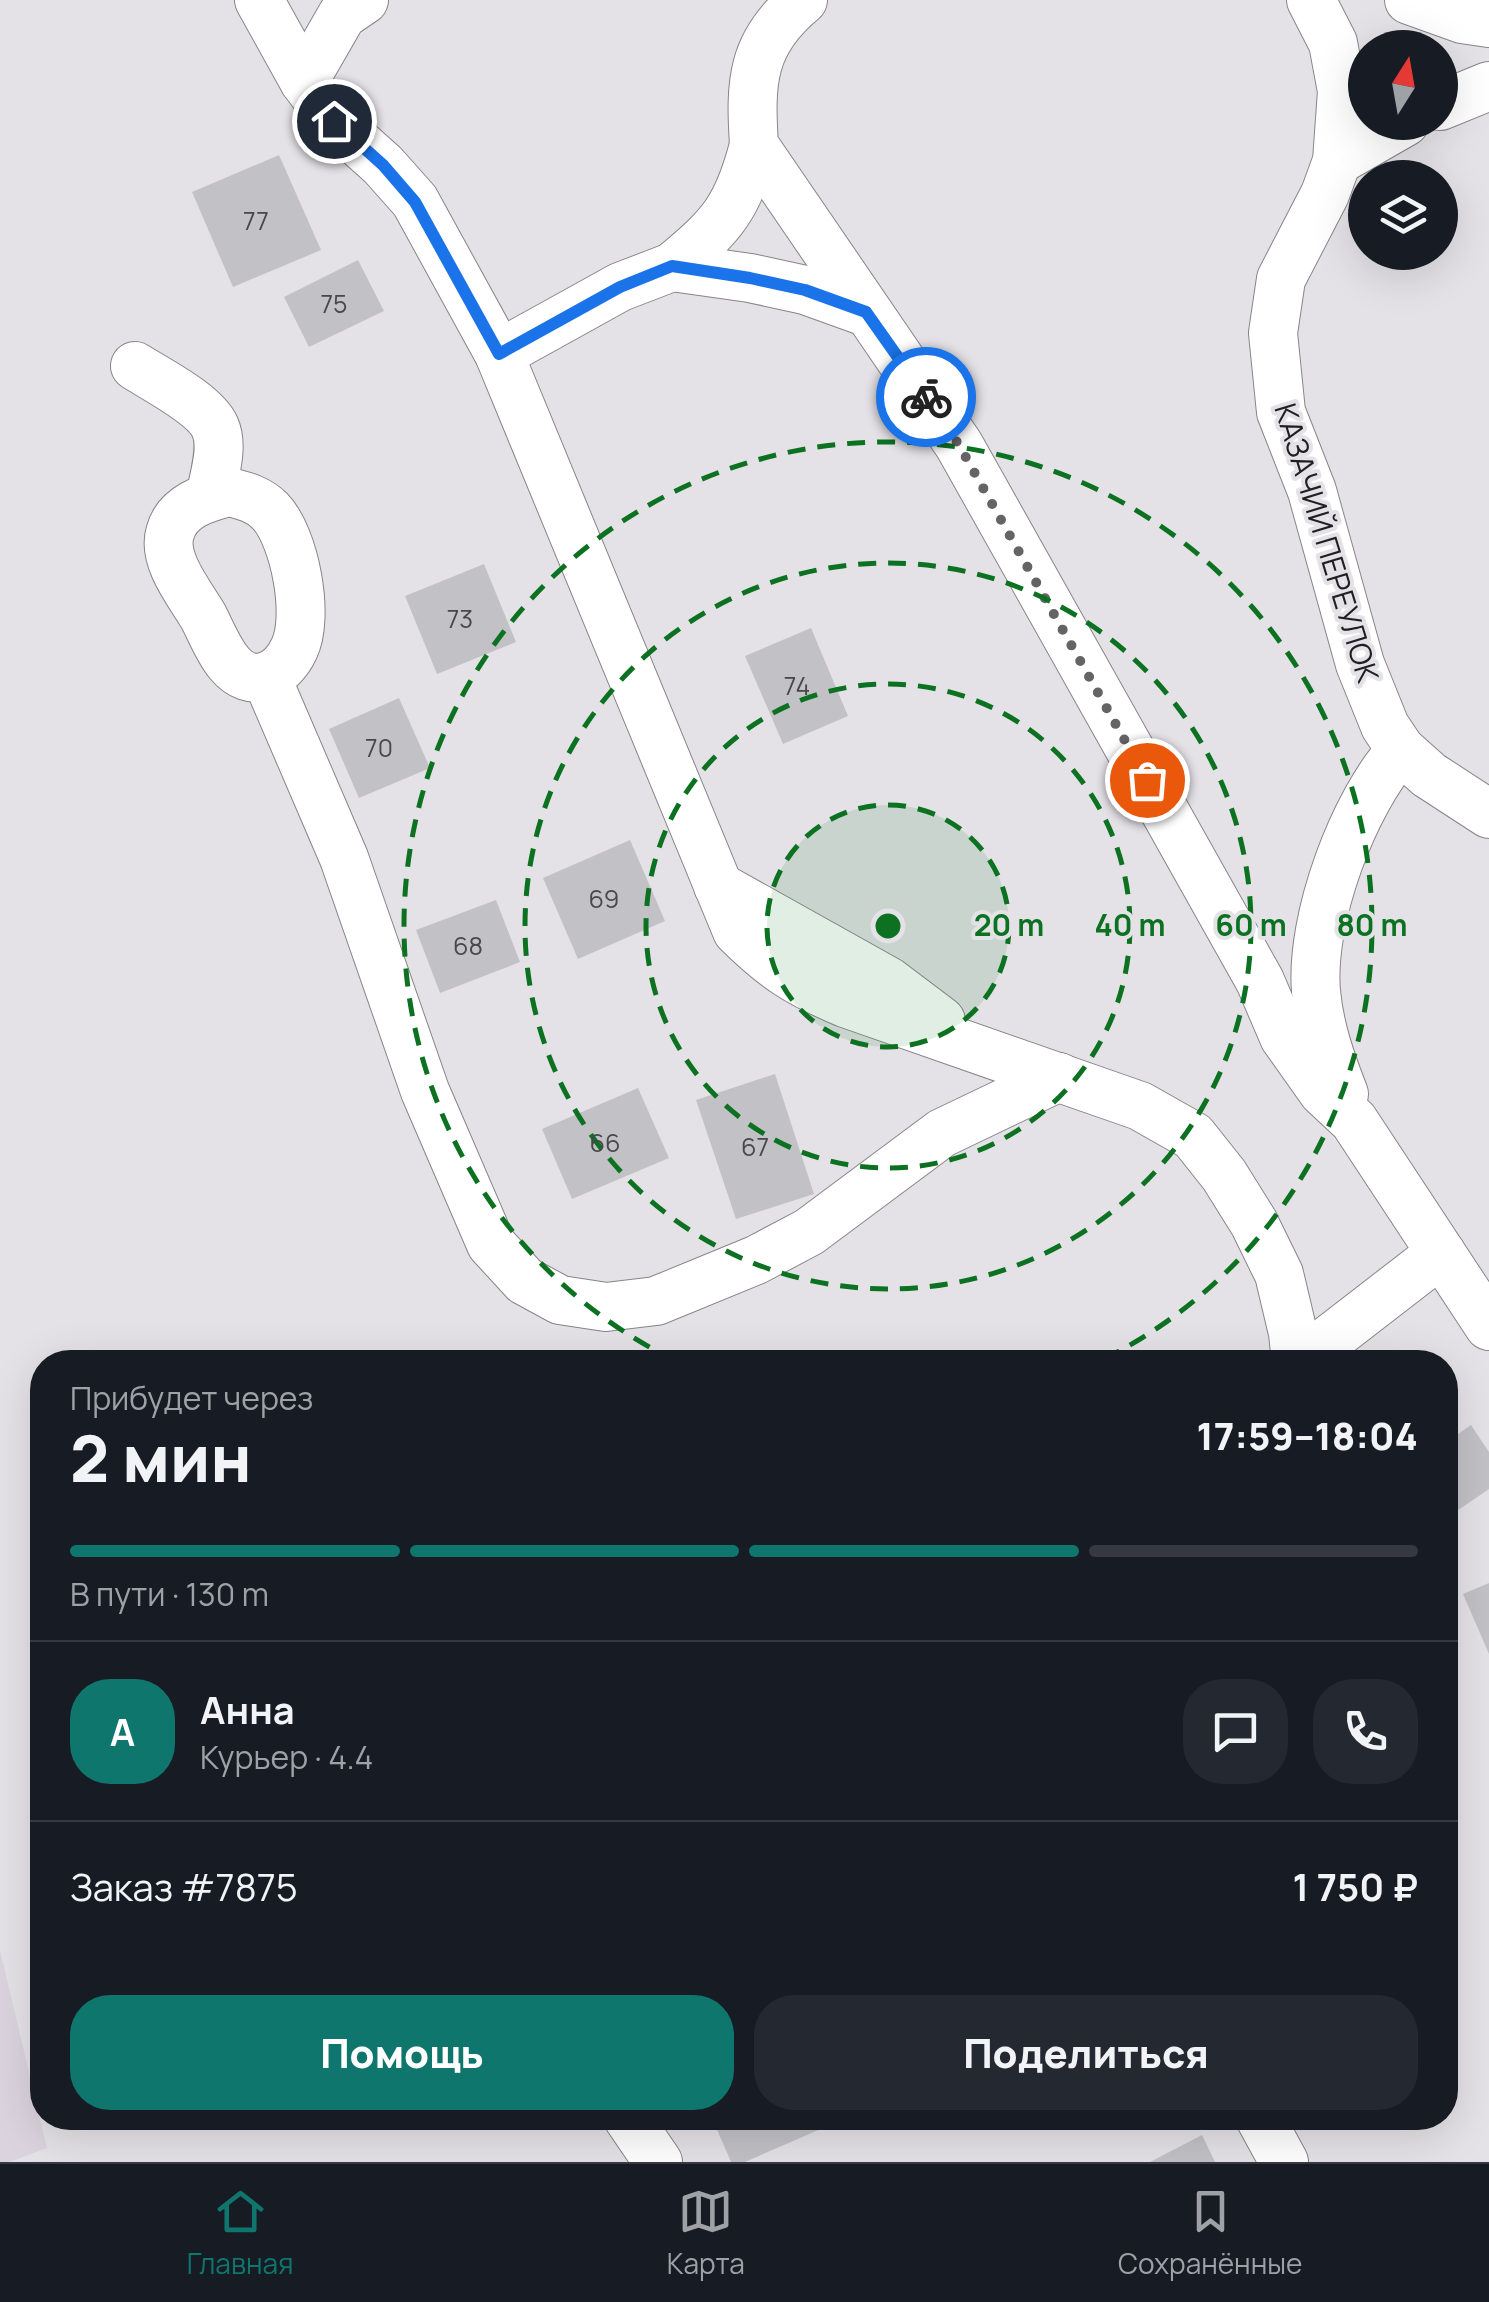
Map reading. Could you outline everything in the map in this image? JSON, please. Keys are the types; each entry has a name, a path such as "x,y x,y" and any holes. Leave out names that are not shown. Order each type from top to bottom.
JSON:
{"street":[{"path":"259,0 304,81 334,121 383,165 415,202 499,354 737,931 798,983 1140,1106 1193,1136 1224,1174 1254,1223 1278,1274 1296,1350"},
{"path":"304,81 342,16 364,0"},
{"path":"499,354 620,287 672,266 714,233 731,210 746,177 754,145 752,102 762,46 783,16 802,0"},
{"name":"КАЗАЧИЙ ПЕРЕУЛОК","path":"1311,0 1333,43 1342,91 1337,161 1325,194 1280,279 1273,333 1280,412 1312,491 1360,664 1386,726 1401,750 1430,775 1489,814"},
{"path":"1408,0 1462,19 1489,23"},
{"path":"1458,99 1489,86"},
{"path":"1337,161 1374,140"},
{"path":"754,145 959,445 1260,981 1284,1037 1324,1092 1354,1121 1489,1326"},
{"path":"672,266 805,290 866,312"},
{"path":"135,366 204,411 216,429 218,456 210,496"},
{"path":"229,492 253,498 272,514 292,554 302,612 296,648 280,670 267,679 247,677 229,665 171,560 169,534 180,512 210,496 229,492"},
{"path":"267,679 344,858 425,1091 491,1244 525,1281 560,1300 606,1306 656,1300 756,1260 808,1232 942,1134 1060,1077"},
{"path":"1354,1121 1326,1044 1316,989 1320,932 1337,866 1356,818 1384,769 1401,750"},
{"path":"1314,1350 1442,1253"},
{"path":"636,2130 658,2162"},
{"path":"1267,2130 1284,2162"}],"shaded area":[{"path":"0,1950 30,2076 30,2130 43,2130 47,2148 0,2162"}],"building":[{"path":"279,155 321,250 233,287 192,192"},
{"path":"358,260 384,311 309,347 284,297"},
{"path":"484,564 516,642 437,674 405,596"},
{"path":"811,628 848,716 783,744 745,656"},
{"path":"399,698 430,768 359,798 329,729"},
{"path":"630,840 665,921 578,959 543,878"},
{"path":"496,900 520,962 440,993 416,930"},
{"path":"775,1074 814,1194 736,1219 696,1100"},
{"path":"638,1088 669,1158 572,1199 542,1129"},
{"path":"1471,1425 1489,1452 1489,1489 1458,1510 1458,1434"},
{"path":"1489,1583 1489,1654 1463,1594"},
{"path":"717,2130 818,2130 745,2162 731,2162"},
{"path":"1202,2135 1215,2162 1150,2162"}],"way so far":[{"path":"926,397 959,445 1147,780"}],"route":[{"path":"334,121 383,165 415,202 499,354 620,287 672,266 805,290 866,312 926,397"}]}
